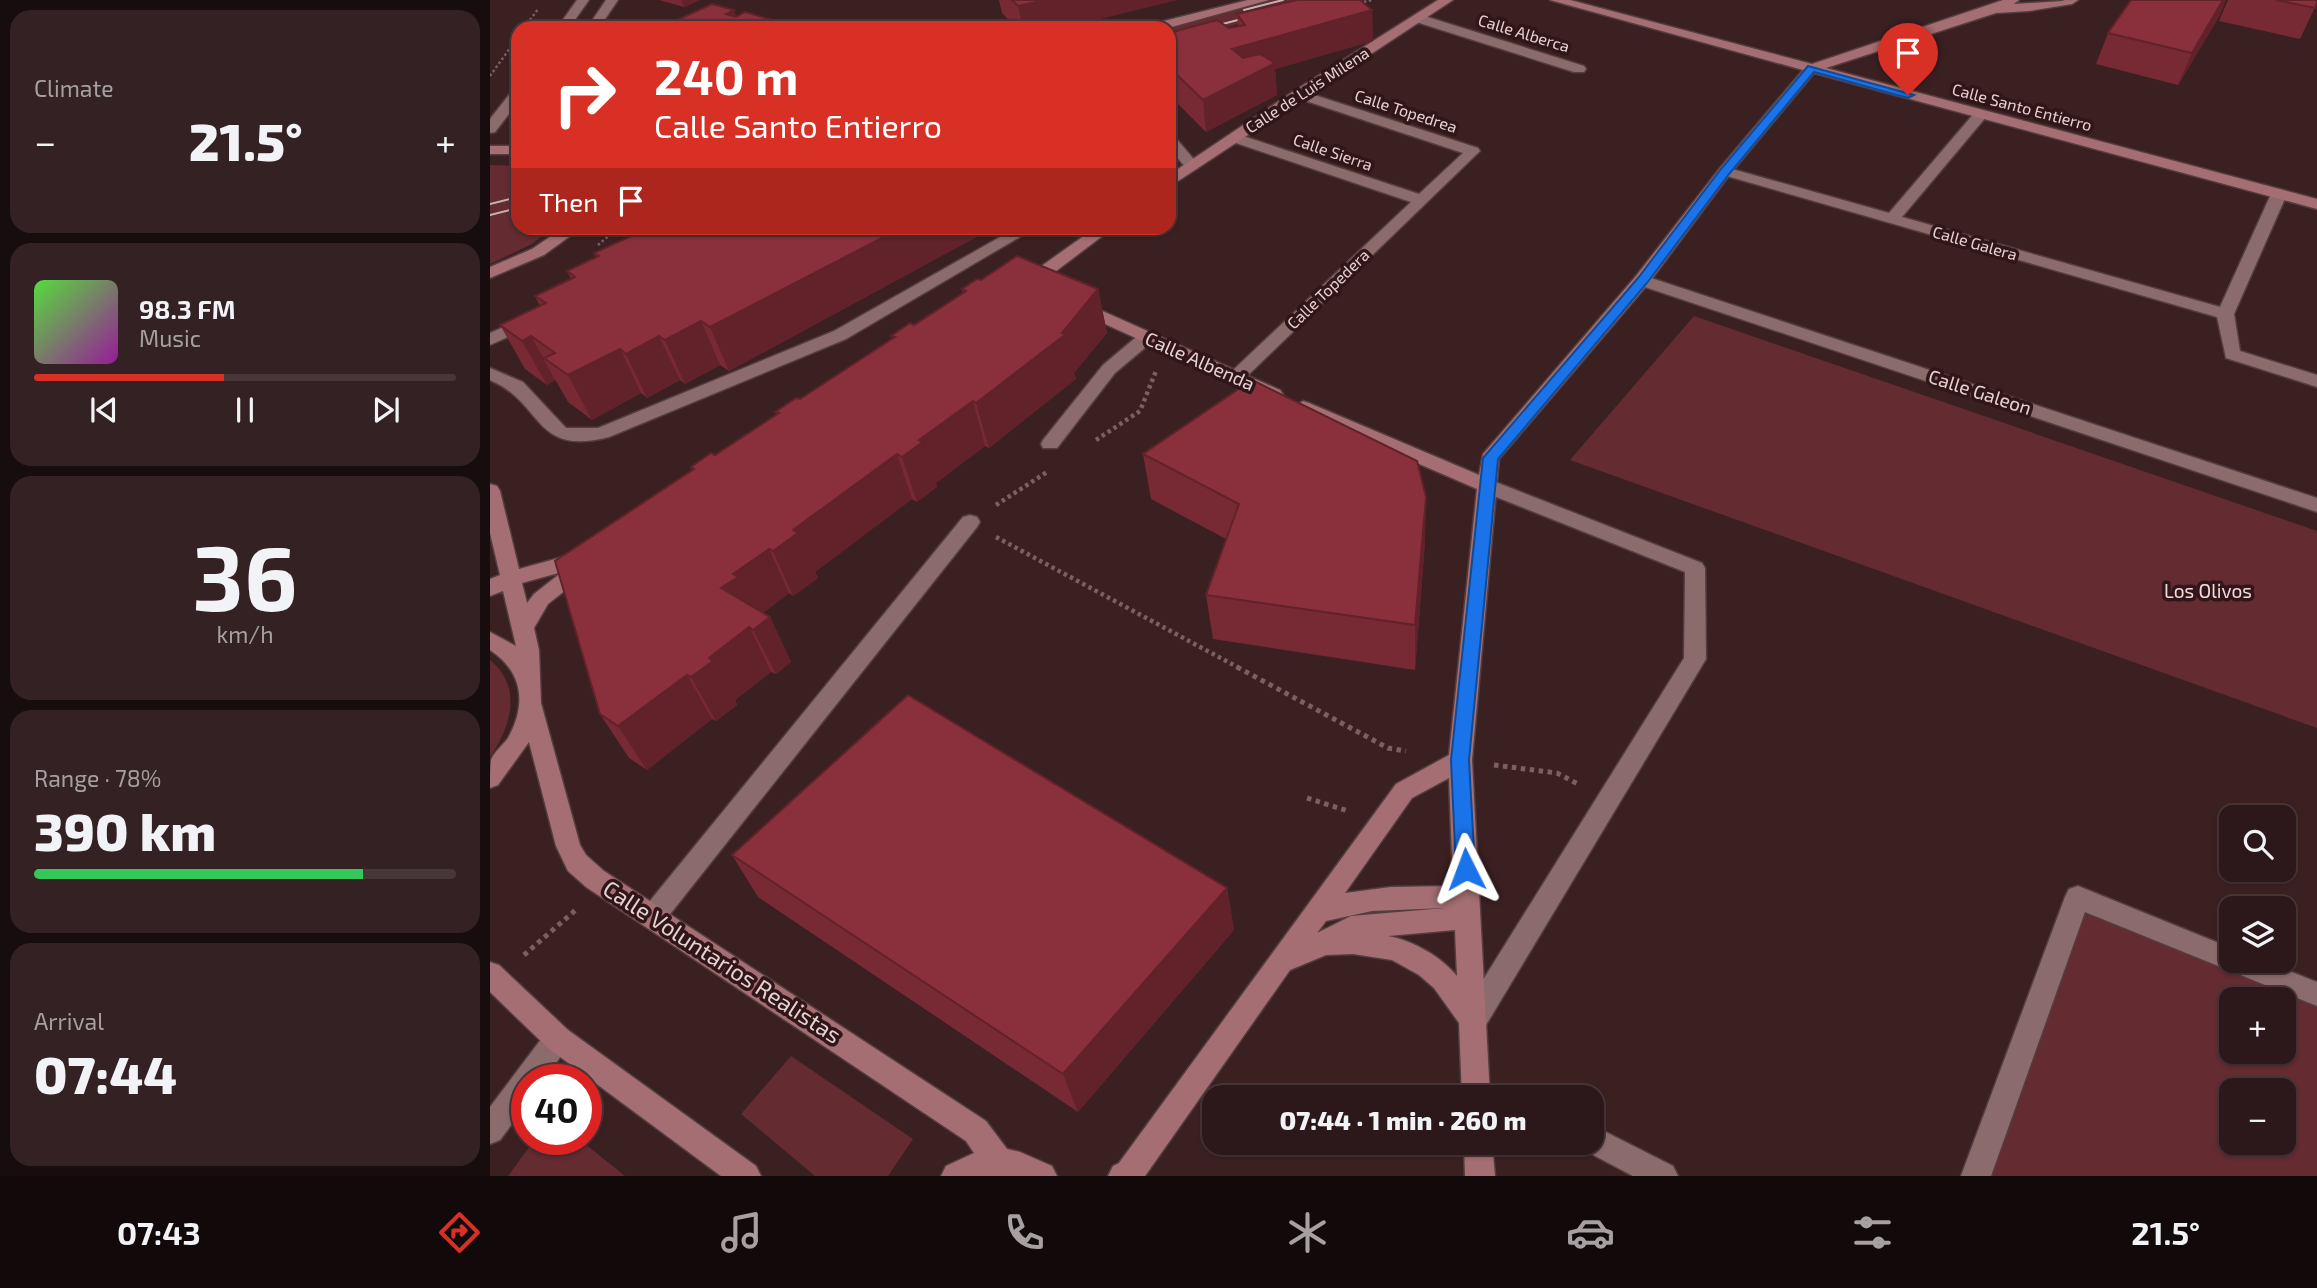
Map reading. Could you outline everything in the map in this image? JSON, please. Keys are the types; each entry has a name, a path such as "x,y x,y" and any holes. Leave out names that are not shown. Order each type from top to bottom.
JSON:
{"street":[{"path":"568,21 583,0"},
{"path":"598,21 612,0"},
{"path":"1176,22 1264,0"},
{"name":"Calle Santo Entierro","path":"1556,0 2317,204"},
{"path":"1476,1085 1460,760 1490,458 1642,280 1725,172 1811,69 1994,9 2013,0"},
{"path":"1994,9 2071,0"},
{"name":"Calle de Luis Milena","path":"1176,177 1444,1"},
{"name":"Calle Alberca","path":"1418,18 1579,69"},
{"name":"Calle Topedrea","path":"1299,94 1473,151 1420,200"},
{"path":"490,129 511,102"},
{"path":"1892,219 1981,114"},
{"name":"Calle Sierra","path":"1235,138 1420,200"},
{"path":"1176,147 1192,166"},
{"path":"490,150 511,150"},
{"name":"Calle Galera","path":"1725,172 2225,314"},
{"path":"2279,194 2225,314 2232,354 2317,382"},
{"name":"Calle Topedera","path":"1236,377 1420,200"},
{"path":"490,273 538,252 563,235"},
{"path":"490,373 518,387 554,430 574,436 602,433 840,335 1015,235"},
{"path":"1009,297 1095,235"},
{"path":"490,284 513,265"},
{"name":"Calle Galeon","path":"1642,280 2317,505"},
{"name":"Calle Albenda","path":"1030,282 1236,377 1488,486"},
{"path":"490,340 547,312"},
{"path":"1050,444 1109,369 1147,337"},
{"path":"1473,1021 1695,659 1695,568 1488,486"},
{"path":"490,491 500,584 523,627 528,650 530,704 526,725 514,748 490,778"},
{"path":"654,915 970,523"},
{"path":"500,584 600,552 541,599 523,627"},
{"path":"490,639 506,648 520,662 528,678"},
{"name":"Calle Voluntarios Realistas","path":"530,704 568,846 577,863 605,885 654,915 976,1132 998,1162"},
{"path":"1123,1176 1129,1173 1404,791 1460,760"},
{"path":"1976,1176 2078,897 2219,954"},
{"path":"1317,912 1339,904 1367,900 1468,907"},
{"path":"1283,961 1318,946 1351,927 1468,907"},
{"path":"1318,946 1356,941 1393,947 1427,964 1454,989 1473,1021"},
{"path":"2264,973 2317,995"},
{"path":"493,977 558,1039 746,1176"},
{"path":"539,1064 558,1039"},
{"path":"490,1130 511,1102"},
{"path":"1604,1145 1663,1176"},
{"path":"1479,1155 1480,1176"},
{"path":"956,1176 970,1168 998,1162 1024,1165 1042,1176"}],"path":[{"path":"529,21 544,0"},
{"path":"490,76 511,47"},
{"path":"970,523 1388,748 1557,773 1609,799"},
{"path":"1307,799 1344,810"},
{"path":"493,977 605,885"}],"green space":[{"path":"1272,0 1330,0 1176,40 1176,25"},
{"path":"490,165 511,166 511,235 543,235 532,244 490,264"},
{"name":"Los Olivos","path":"1694,316 2317,531 2317,728 1570,460"},
{"path":"490,660 507,682 510,707 504,733 490,757"},
{"path":"2078,897 2219,954 2219,973 2265,973 2317,994 2317,1176 1976,1176"},
{"path":"791,1056 913,1139 888,1176 815,1176 741,1114"},
{"path":"523,1155 599,1155 625,1176 508,1176"}],"building":[{"path":"1012,0 1045,0 1018,6"},
{"path":"1297,0 1360,0 1372,10 1232,49 1243,58 1260,54 1275,63 1203,100 1176,74 1176,31 1217,20 1229,28 1245,25 1237,14"},
{"path":"2131,0 2223,0 2192,53 2108,33"},
{"path":"2276,0 2317,0 2317,3 2315,8"},
{"path":"712,4 734,10 726,14 736,17 745,12 769,19 765,21 675,21"},
{"path":"634,235 887,235 710,327 701,321 665,340 659,336 626,354 620,349 568,375 544,358 555,353 531,336 522,341 500,325 546,303 535,296 575,277 567,271 599,256 594,253"},
{"path":"1017,256 1098,289 1062,333 1066,334 976,403 973,401 919,440 923,442 902,457 897,454 793,530 798,533 733,574 738,577 721,588 770,617 753,630 749,627 709,658 713,661 691,677 687,675 618,726 600,714 555,561 694,469 691,467 711,453 715,455 779,413 775,412 796,398 800,399 895,337 891,336 910,323 914,325 966,291 962,289"},
{"path":"1252,380 1417,461 1426,497 1415,625 1206,595 1239,504 1143,454"},
{"path":"908,695 1227,888 1063,1074 732,855"}],"tram line":[{"path":"1244,10 1283,0"},
{"path":"1176,36 1257,15"},
{"path":"490,204 511,199"},
{"path":"490,215 511,210"}],"route":[{"path":"1466,869 1460,760 1490,458 1642,280 1725,172 1811,69 1908,95"}]}
